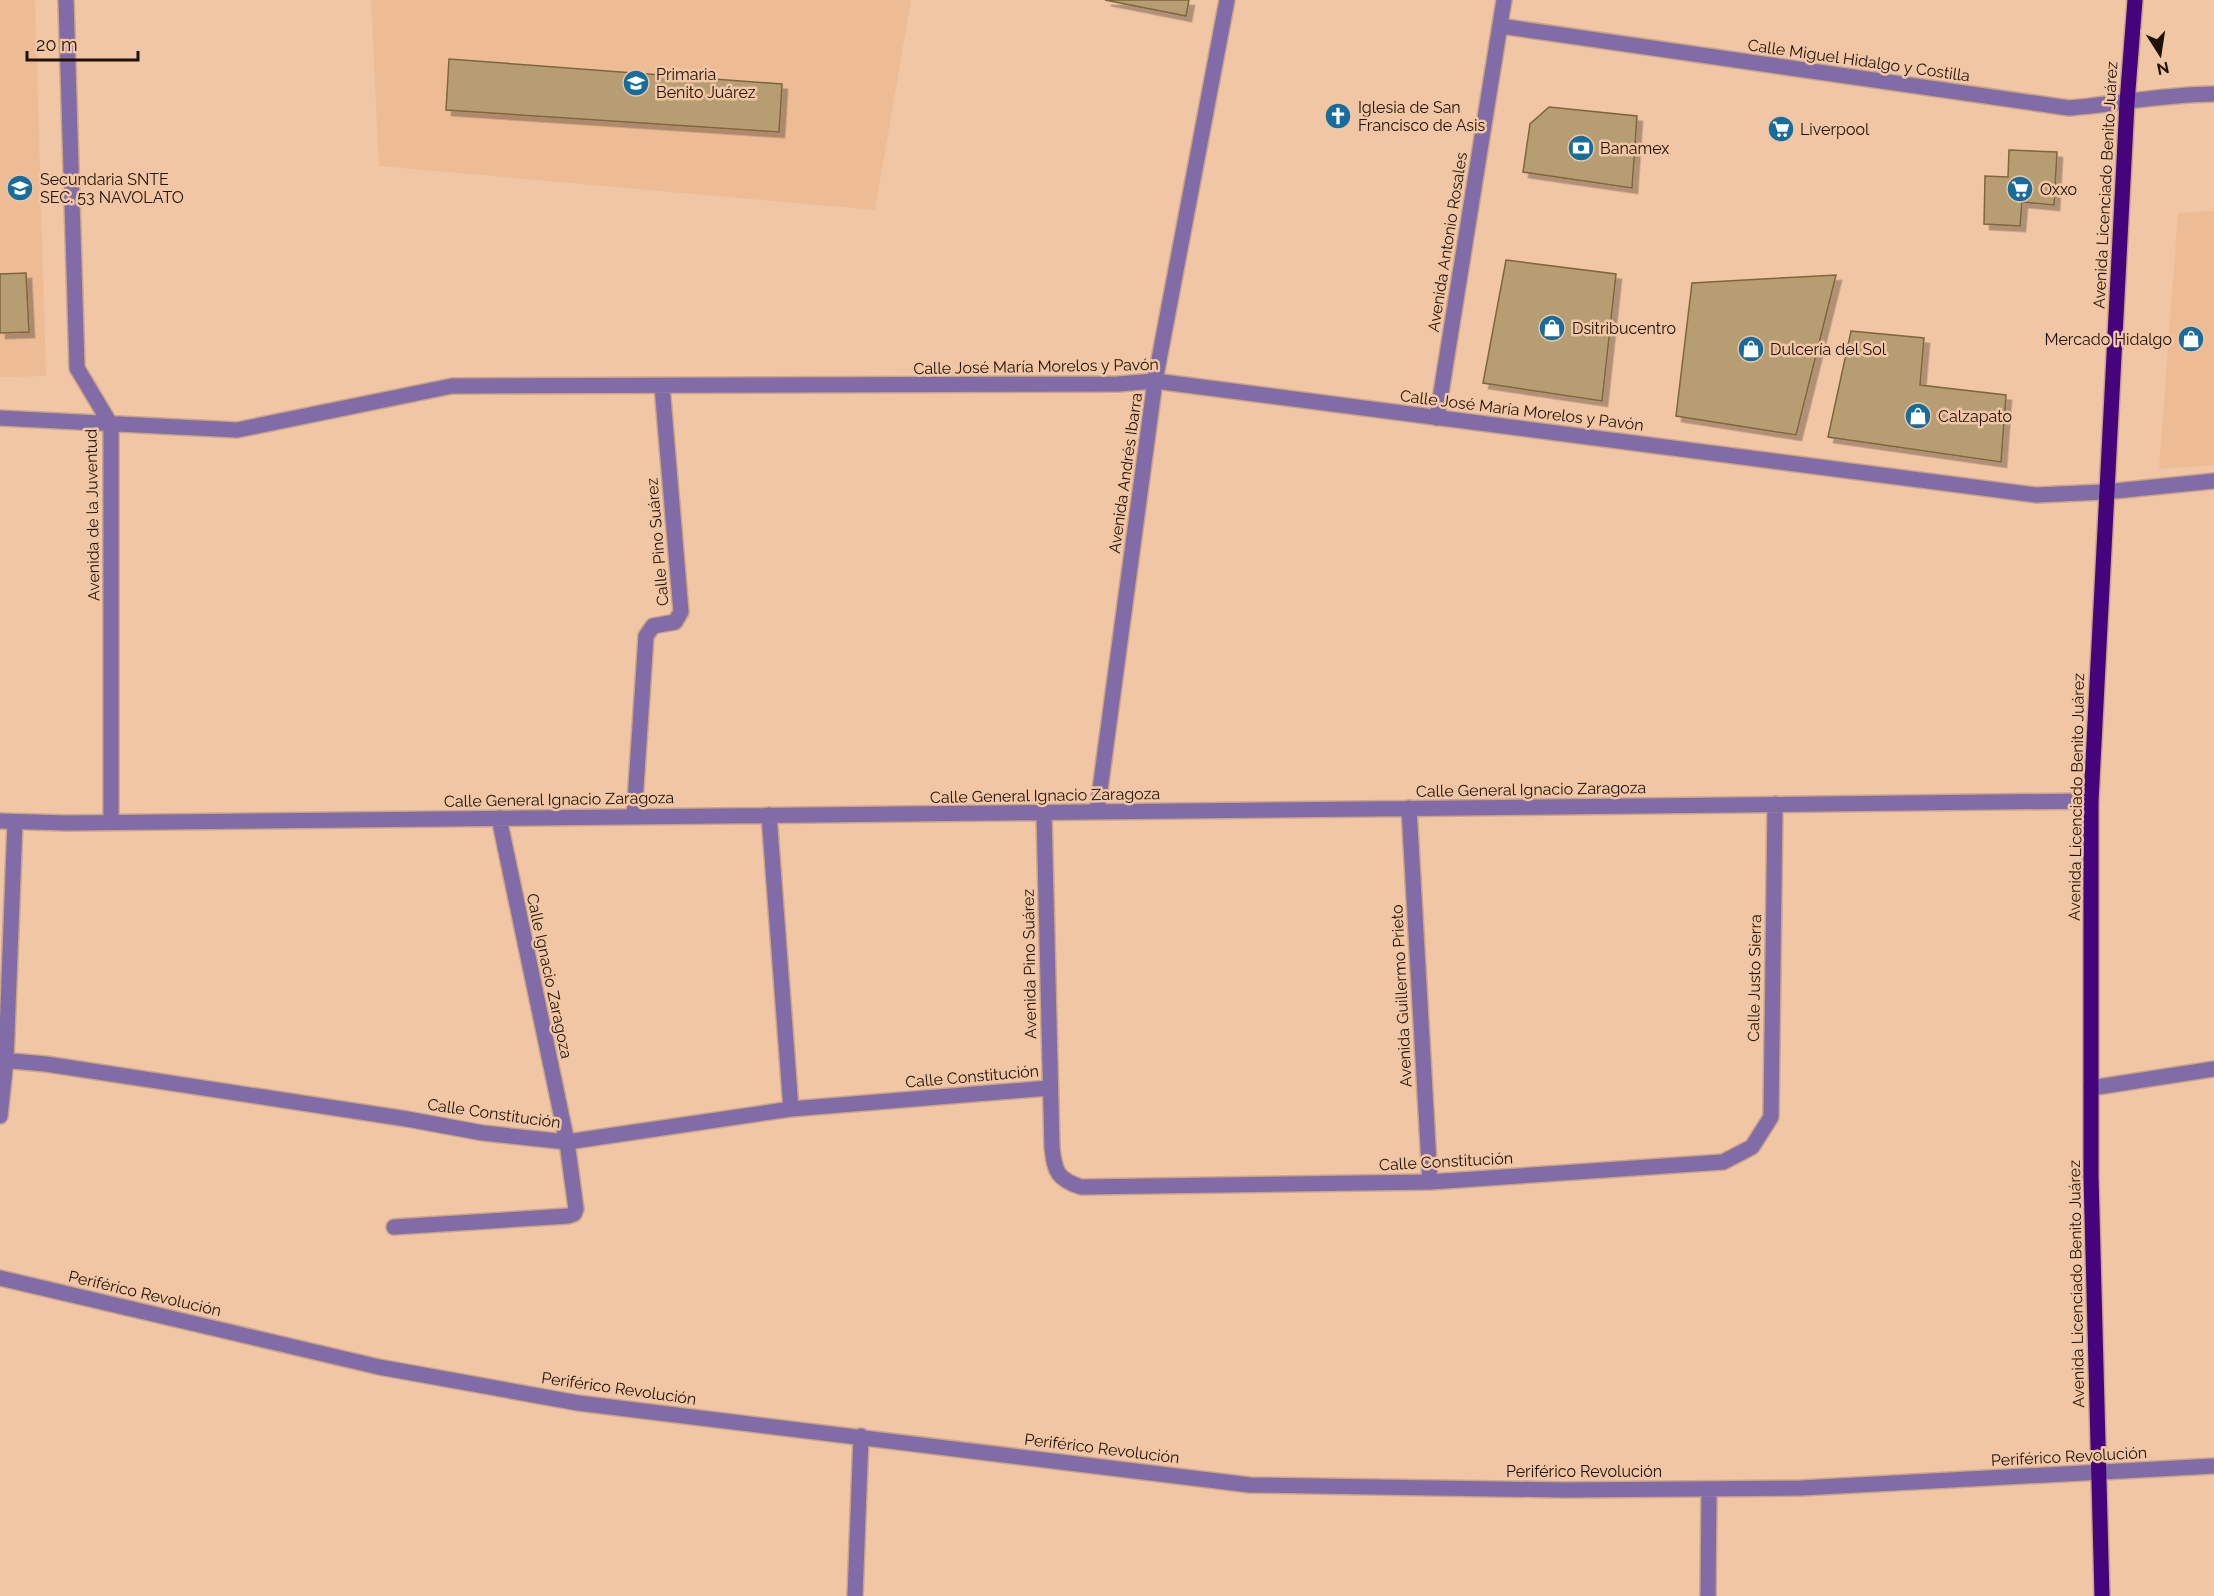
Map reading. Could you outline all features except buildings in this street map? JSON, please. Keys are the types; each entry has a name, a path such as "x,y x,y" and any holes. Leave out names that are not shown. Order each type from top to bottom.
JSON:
{"main road":[{"name":"Avenida Licenciado Benito Juárez","path":"2102,1596 2091,1176 2091,801 2127,103 2135,0"}],"street":[{"name":"Avenida de la Juventud","path":"66,0 77,368 111,425 111,822"},
{"name":"Avenida Andrés Ibarra","path":"1097,812 1155,381 1227,0"},
{"name":"Avenida Antonio Rosales","path":"1437,418 1504,0"},
{"name":"Calle Miguel Hidalgo y Costilla","path":"1500,26 2069,108 2127,103 2183,94 2214,94"},
{"name":"Calle José María Morelos y Pavón","path":"0,418 237,430 452,386 1107,384 1155,381 2036,495 2106,492 2214,481"},
{"name":"Calle Pino Suárez","path":"634,817 646,636 653,626 675,622 681,612 662,386"},
{"name":"Calle General Ignacio Zaragoza","path":"8,822 2091,801"},
{"name":"Calle Justo Sierra","path":"1752,1147 1771,1117 1774,804"},
{"name":"Avenida Guillermo Prieto","path":"1408,808 1430,1182"},
{"name":"Avenida Pino Suárez","path":"1044,813 1049,1088 1054,1165 1066,1182"},
{"path":"769,815 791,1109"},
{"name":"Calle Ignacio Zaragoza","path":"393,1227 574,1214 576,1209 567,1142 499,818"},
{"path":"0,1116 8,822"},
{"name":"Calle Constitución","path":"3,1060 384,1115 483,1133 567,1142 791,1109 1049,1088"},
{"path":"2091,1088 2214,1069"},
{"name":"Calle Constitución","path":"1066,1182 1081,1186 1430,1182 1723,1162 1752,1147"},
{"name":"Periférico Revolución","path":"0,1278 379,1366 578,1403 1251,1485 1564,1490 1801,1488 2214,1466"},
{"path":"855,1596 861,1436"},
{"path":"1708,1596 1709,1489"}],"shaded area":[{"name":"Secundaria SNTE SEC. 53 NAVOLATO","path":"0,0 35,0 46,376 0,377"},
{"name":"Primaria Benito Juárez","path":"371,0 911,0 875,210 379,166"},
{"name":"Mercado Hidalgo","path":"2214,211 2214,465 2159,469 2178,213"}],"place":[{"name":"Primaria Benito Juárez","path":"636,83"},
{"name":"Iglesia de San Francisco de Asis","path":"1338,116"},
{"name":"Liverpool","path":"1781,129"},
{"name":"Banamex","path":"1581,148"},
{"name":"Secundaria SNTE SEC. 53 NAVOLATO","path":"20,188"},
{"name":"Oxxo","path":"2020,189"},
{"name":"Dsitribucentro","path":"1552,328"},
{"name":"Mercado Hidalgo","path":"2191,339"},
{"name":"Dulcería del Sol","path":"1751,349"},
{"name":"Calzapato","path":"1918,416"}]}
